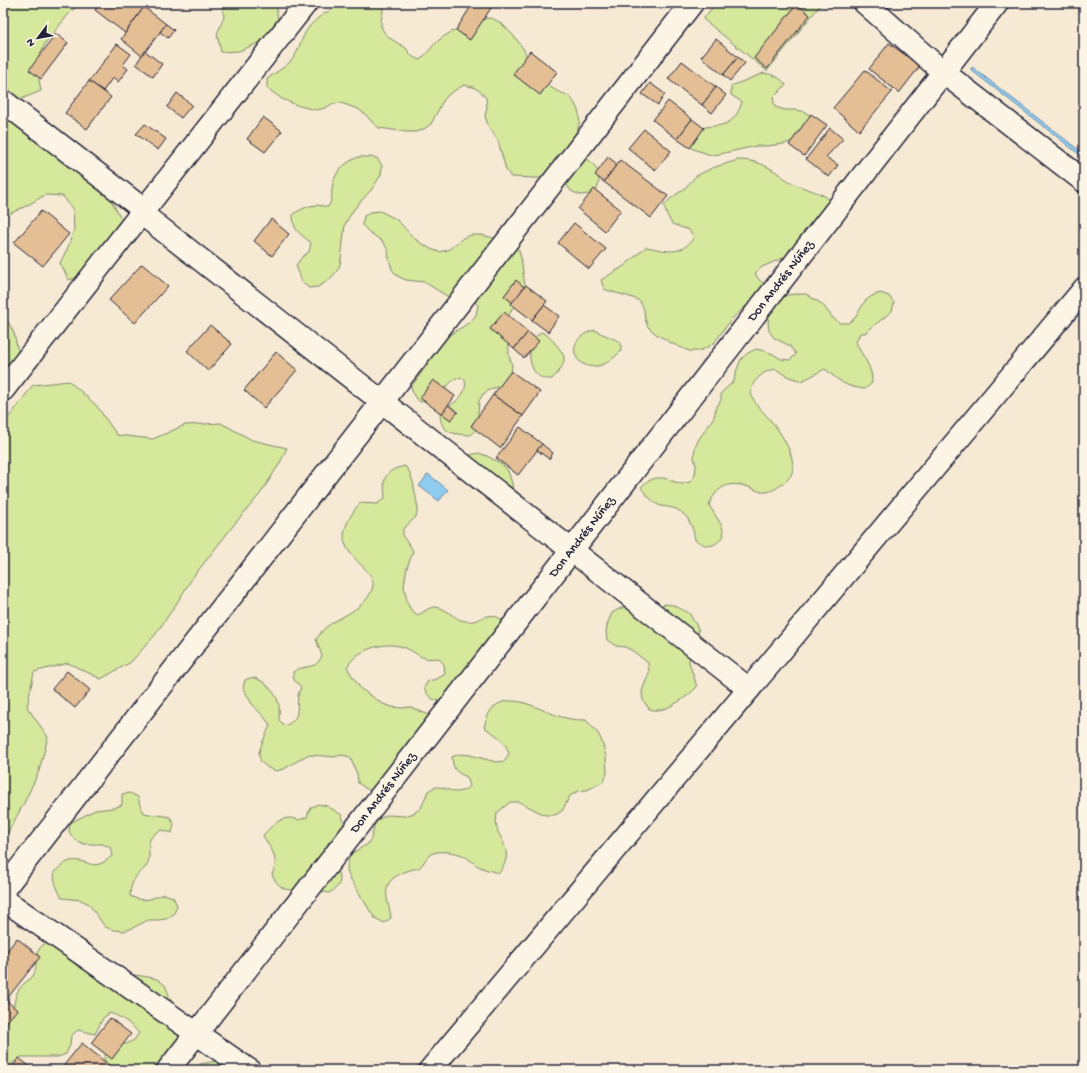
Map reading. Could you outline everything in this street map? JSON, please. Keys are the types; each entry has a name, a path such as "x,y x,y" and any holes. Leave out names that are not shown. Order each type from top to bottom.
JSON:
{"street":[{"path":"3,390 306,3"},
{"path":"3,890 692,3"},
{"path":"865,3 943,72 1084,181"},
{"name":"Don Andrés Núñez","path":"168,1070 997,3"},
{"path":"3,101 382,402 750,689"},
{"path":"430,1070 1084,289"},
{"path":"3,899 249,1070"}],"green space":[{"path":"3,3 79,3 46,42 39,57 38,73 41,91 9,104 3,98"},
{"path":"222,3 276,3 278,21 271,38 239,51 221,52 217,34 224,17"},
{"path":"343,3 381,3 383,12 381,25 385,33 391,39 406,48 413,57 420,60 439,40 463,26 478,20 489,18 494,19 503,25 516,39 523,49 530,64 543,80 552,88 568,96 573,101 580,118 578,129 574,137 581,152 594,165 598,172 599,181 597,190 590,194 580,195 571,191 566,184 558,179 511,177 506,170 498,141 488,125 485,116 487,107 486,98 480,91 473,87 464,85 449,94 443,101 431,124 416,132 379,128 358,109 341,103 332,104 325,108 316,110 299,106 282,99 267,88 267,79 290,62 310,25"},
{"path":"716,3 822,3 767,71 703,19"},
{"path":"764,73 776,76 786,85 773,98 775,107 785,110 802,111 810,115 812,123 793,141 784,144 756,146 711,155 693,149 686,142 700,129 722,125 734,118 742,102 731,95 731,86"},
{"path":"3,114 23,127 35,140 52,148 105,189 122,220 125,238 87,275 69,280 60,263 68,247 74,229 73,210 63,196 45,195 3,217"},
{"path":"358,157 377,158 382,166 381,175 372,189 354,209 345,224 339,268 326,282 318,287 309,288 302,282 296,265 302,257 309,252 311,243 300,234 294,225 293,214 314,205 328,207 331,200 333,183 337,173 340,169"},
{"path":"738,160 752,161 765,165 791,182 819,193 830,200 797,244 790,249 785,257 762,267 755,273 759,280 766,285 767,294 745,307 737,314 714,343 699,351 689,351 673,344 656,334 648,327 640,301 604,289 601,280 624,266 646,247 672,251 683,248 689,244 694,237 689,230 672,224 664,206 670,199 684,189 696,176 712,168"},
{"path":"380,211 396,219 414,238 422,244 439,252 448,250 463,238 471,235 481,235 507,241 519,250 526,293 514,305 508,321 509,356 512,365 511,374 507,381 500,386 483,394 479,401 477,428 471,435 453,433 445,429 442,425 440,412 461,396 464,392 465,379 456,378 430,400 420,402 414,396 411,387 427,365 430,356 440,341 470,322 476,315 478,306 474,299 447,296 424,282 406,280 397,276 392,269 388,250 383,242 362,225 364,216 371,212"},
{"path":"880,293 889,296 894,303 892,311 865,333 860,333 856,342 869,367 872,377 872,383 865,389 847,385 825,369 802,381 784,375 777,370 773,370 760,376 754,382 752,394 754,400 775,426 790,453 793,467 792,473 785,482 775,489 767,492 733,484 719,490 709,505 722,526 724,535 718,542 711,545 695,540 690,522 676,509 658,505 652,501 641,487 648,481 656,478 664,478 681,484 690,482 695,475 695,447 714,417 716,408 721,400 721,393 734,381 741,359 756,349 773,354 781,359 790,360 796,354 790,346 774,338 769,331 769,312 780,299 787,295 806,294 822,304 833,318 840,323 848,323 855,318 865,301"},
{"path":"3,317 6,318 14,333 18,351 3,374"},
{"path":"595,330 621,343 621,351 607,362 595,366 585,365 578,360 575,352 576,343 582,335"},
{"path":"541,332 553,341 560,349 564,357 562,367 552,379 542,378 537,375 531,365 530,348 534,338"},
{"path":"69,381 96,405 117,435 153,439 185,425 221,423 252,440 287,448 280,463 261,493 193,577 155,635 131,662 101,679 68,663 34,672 27,707 48,737 39,771 7,834 3,834 3,423 33,385"},
{"path":"461,453 470,455 479,453 502,464 508,471 513,488 507,495 498,493 480,494 473,489 468,482 445,466 440,458"},
{"path":"405,466 410,473 413,482 418,508 416,517 403,529 403,537 413,551 407,568 404,585 407,602 411,610 418,615 434,607 443,609 465,621 494,616 506,623 455,700 440,701 433,699 424,688 428,681 437,679 445,674 444,664 438,658 432,659 423,657 403,647 383,645 364,651 353,659 347,667 361,689 383,704 392,707 410,707 436,718 374,792 358,783 357,774 350,757 342,755 334,757 307,755 284,769 276,771 268,768 261,762 259,753 270,725 252,704 243,688 245,680 252,678 265,683 279,703 279,720 285,726 294,720 297,714 298,695 301,687 294,680 293,672 300,668 314,665 318,662 322,656 316,639 328,626 359,607 370,594 373,585 370,574 351,554 344,541 344,532 347,523 360,503 377,504 385,498 384,485 386,476 392,470"},
{"path":"665,604 673,605 689,613 698,628 699,637 690,653 689,662 697,687 690,694 668,708 656,710 649,709 643,700 642,691 649,673 648,663 633,651 625,647 616,646 607,640 606,631 612,613 619,609 627,606 653,609"},
{"path":"506,701 523,702 569,719 586,720 601,739 606,756 607,774 603,782 587,790 578,791 570,796 562,811 555,815 545,815 519,802 510,802 497,813 497,830 506,852 505,863 499,873 486,870 459,854 438,852 431,854 419,868 402,873 392,879 387,889 391,918 384,923 375,918 350,878 347,870 348,861 352,853 368,844 372,836 374,826 379,819 387,815 405,816 414,813 421,808 428,791 431,789 442,787 460,792 470,786 467,777 455,770 452,757 460,754 496,762 505,761 509,753 504,743 499,737 484,727 491,710 497,705"},
{"path":"130,793 138,797 144,813 170,817 174,824 172,833 162,830 151,838 149,842 148,862 146,867 139,873 134,881 131,887 130,896 143,900 151,899 164,894 173,897 177,905 174,914 166,919 148,920 124,931 105,927 89,904 81,900 62,898 56,885 54,872 70,861 82,861 95,865 112,856 110,847 102,844 84,844 75,840 69,832 70,823 95,810 113,808 122,805 122,794"},
{"path":"318,804 327,806 342,815 344,824 343,832 328,843 325,851 340,877 339,885 329,893 315,890 288,890 280,886 272,875 275,858 263,835 275,823 283,819 293,818 299,820 307,817 310,808"},
{"path":"53,940 77,966 148,977 157,979 165,985 175,1010 184,1025 179,1070 108,1070 104,1057 109,1049 134,1040 139,1033 126,1021 110,1013 103,1018 95,1034 78,1030 71,1036 70,1045 66,1054 58,1057 21,1057 3,1070 3,1023 12,1016 17,992 34,974 39,949 46,943"},
{"path":"217,1061 237,1070 196,1070 200,1064"}],"water":[{"path":"972,67 1084,154 1084,158 971,70"},
{"path":"428,474 448,490 439,501 419,486"}],"building":[{"path":"100,3 139,3 144,7 125,33 95,10"},
{"path":"473,3 484,3 491,8 470,40 456,30"},
{"path":"797,4 810,15 767,69 754,58"},
{"path":"144,7 166,24 142,56 121,39"},
{"path":"166,24 174,30 168,38 160,32"},
{"path":"56,34 68,43 41,79 29,70"},
{"path":"716,39 738,57 723,75 701,57"},
{"path":"889,43 920,66 899,93 869,69"},
{"path":"117,44 131,54 123,65 128,69 118,82 113,77 103,91 89,81"},
{"path":"145,51 162,64 153,77 136,64"},
{"path":"530,51 557,72 540,95 513,74"},
{"path":"738,57 745,63 730,81 723,75"},
{"path":"682,61 716,87 702,105 668,79"},
{"path":"865,70 892,92 859,131 833,108"},
{"path":"89,81 111,97 87,129 65,113"},
{"path":"650,83 665,94 658,105 642,94"},
{"path":"716,87 726,95 712,113 702,105"},
{"path":"177,93 192,105 181,118 167,107"},
{"path":"668,101 692,119 677,139 653,120"},
{"path":"811,114 827,125 804,156 789,145"},
{"path":"263,117 282,131 265,152 247,139"},
{"path":"692,119 704,128 690,148 677,139"},
{"path":"145,124 166,139 158,150 136,134"},
{"path":"830,128 843,139 826,157 838,165 829,177 806,159"},
{"path":"644,129 671,151 655,170 628,148"},
{"path":"608,157 617,164 604,182 595,175"},
{"path":"620,160 668,196 651,218 604,182"},
{"path":"594,189 621,210 605,231 578,209"},
{"path":"41,211 69,234 43,266 14,243"},
{"path":"271,219 289,234 272,256 254,241"},
{"path":"574,223 606,249 589,269 558,243"},
{"path":"142,264 168,286 135,323 109,300"},
{"path":"516,280 524,287 513,303 504,296"},
{"path":"526,285 547,301 532,320 511,304"},
{"path":"544,305 559,316 548,332 532,320"},
{"path":"504,312 528,332 514,349 490,329"},
{"path":"210,325 232,344 208,371 187,351"},
{"path":"528,332 539,341 524,358 514,349"},
{"path":"276,352 297,370 264,408 244,390"},
{"path":"511,371 540,392 523,416 493,395"},
{"path":"433,380 455,396 442,414 420,398"},
{"path":"493,395 523,416 500,448 471,426"},
{"path":"448,405 458,412 451,420 442,414"},
{"path":"520,427 542,444 518,475 496,458"},
{"path":"542,444 553,453 549,459 537,450"},
{"path":"67,671 90,690 75,708 52,689"},
{"path":"17,938 40,957 6,1000 3,998 3,956"},
{"path":"3,997 17,1010 3,1026"},
{"path":"110,1018 131,1034 112,1059 91,1043"},
{"path":"82,1043 115,1070 70,1070 64,1065"},
{"path":"19,1058 34,1070 10,1070"}]}
